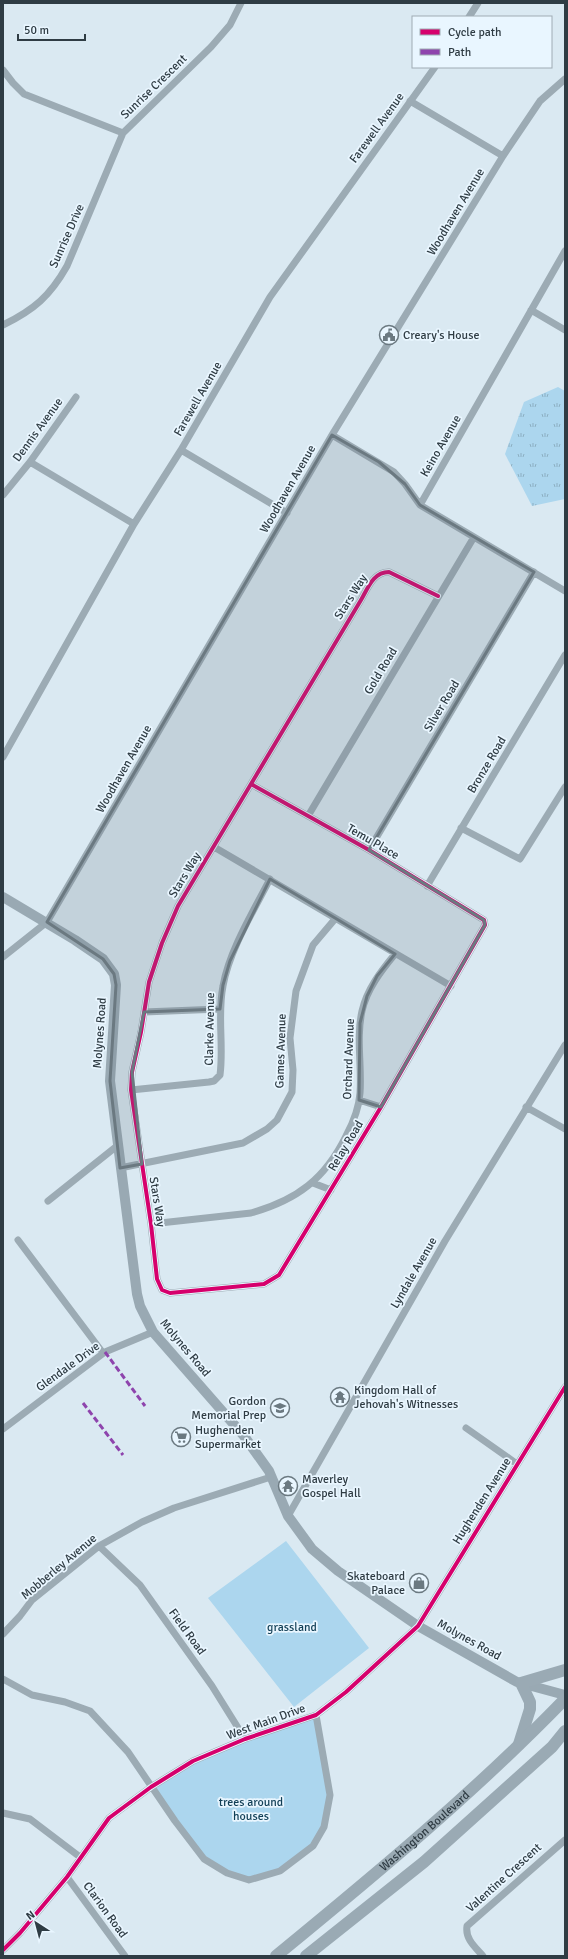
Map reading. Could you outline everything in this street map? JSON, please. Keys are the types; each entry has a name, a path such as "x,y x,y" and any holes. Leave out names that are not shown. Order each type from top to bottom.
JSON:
{"highway":[{"path":"517,1749 530,1709 530,1702 521,1683 565,1670"},
{"name":"Washington Boulevard","path":"276,1956 387,1864 517,1749 565,1699"},
{"name":"Washington Boulevard","path":"306,1956 424,1862 552,1748 565,1730"},
{"path":"552,1748 565,1741"}],"main road":[{"name":"Molynes Road","path":"3,897 47,922 103,959 114,974 116,985 110,1081 117,1146 137,1294 140,1306 153,1332 244,1436 271,1477 288,1516 312,1549 338,1571 418,1626 521,1683 565,1695"}],"street":[{"name":"Sunrise Crescent","path":"3,70 24,94 122,134 211,47 230,25 241,3"},
{"path":"470,16 478,3"},
{"name":"Farewell Avenue","path":"3,757 134,524 181,450 270,298 433,68"},
{"name":"Woodhaven Avenue","path":"47,922 332,435 503,156 540,101 565,79"},
{"path":"410,101 503,156"},
{"name":"Sunrise Drive","path":"3,325 39,304 56,286 67,266 122,134"},
{"name":"Keino Avenue","path":"420,505 565,251"},
{"path":"531,310 565,330"},
{"name":"Dennis Avenue","path":"3,495 30,462 76,397"},
{"path":"332,435 394,472 405,484 420,505 565,590"},
{"path":"181,450 287,513"},
{"path":"30,462 134,524"},
{"name":"Gold Road","path":"308,816 474,537"},
{"name":"Stars Way","path":"162,1290 157,1279 151,1224 131,1090 132,1072 149,982 166,933 178,906 373,580 381,573 389,572 438,596"},
{"name":"Silver Road","path":"369,850 534,572"},
{"name":"Bronze Road","path":"427,886 565,655"},
{"name":"Temu Place","path":"251,784 369,850 484,920"},
{"path":"461,828 520,859 565,786"},
{"path":"214,847 451,986"},
{"name":"Clarke Avenue","path":"131,1090 210,1082 218,1078 221,1069 220,1009 223,985 230,961 248,921 270,879"},
{"name":"Games Avenue","path":"120,1168 244,1144 267,1129 277,1120 292,1092 293,1070 290,1038 296,991 313,945 335,919"},
{"name":"Relay Road","path":"162,1290 170,1293 264,1284 276,1278 282,1271 381,1107 485,925 484,920"},
{"path":"3,957 47,922"},
{"name":"Orchard Avenue","path":"151,1224 251,1213 283,1202 313,1183 326,1168 341,1146 351,1126 359,1100 360,1023 362,1010 377,976 395,954"},
{"path":"144,1012 220,1009"},
{"name":"Lyndale Avenue","path":"288,1516 441,1248 565,1045"},
{"path":"359,1100 381,1107"},
{"path":"526,1107 565,1129"},
{"path":"48,1201 117,1146"},
{"path":"313,1183 331,1190"},
{"path":"18,1240 103,1353"},
{"name":"Glendale Drive","path":"3,1429 103,1353 153,1332"},
{"name":"Hughenden Avenue","path":"418,1626 565,1387"},
{"path":"466,1428 517,1464"},
{"name":"Mobberley Avenue","path":"3,1634 32,1600 99,1546 142,1522 174,1508 271,1477"},
{"name":"Field Road","path":"99,1546 140,1585 212,1686 246,1739"},
{"name":"West Main Drive","path":"3,1950 20,1933 67,1877 109,1818 152,1787 193,1761 246,1739 316,1715 346,1692 418,1626"},
{"path":"3,1679 32,1695 65,1702 90,1711 128,1752 204,1859 227,1873 249,1880 280,1871 313,1846 324,1827 330,1795 316,1715"},
{"path":"3,1813 30,1819 80,1857"},
{"name":"Valentine Crescent","path":"483,1956 468,1939 466,1933 467,1926 565,1840"},
{"name":"Clarion Road","path":"67,1877 125,1956"}],"highlighted area":[{"path":"332,435 379,462 405,484 420,505 534,572 369,850 484,920 485,925 381,1107 359,1100 360,1023 367,996 377,976 395,954 270,879 230,961 223,985 220,1009 144,1012 132,1072 142,1164 120,1168 110,1081 116,985 114,974 103,959 47,922"}],"green space":[{"path":"558,387 565,391 565,499 532,506 505,454 524,402"},
{"name":"grassland","path":"286,1541 369,1648 294,1707 208,1598"},
{"name":"trees around houses","path":"316,1715 330,1795 324,1827 313,1846 280,1871 249,1880 204,1859 155,1787 193,1761"}],"marked path":[{"path":"105,1352 145,1406"},
{"path":"83,1403 123,1455"}],"cycle path":[{"path":"251,784 369,850 484,920 485,925 381,1107 279,1275 264,1284 170,1293 162,1290 157,1279 151,1224 131,1090 132,1072 141,1032 149,982 162,943 178,906 369,586 375,578 383,573 389,572 438,596"},
{"path":"3,1950 20,1933 67,1877 109,1818 151,1787 193,1761 245,1739 316,1715 346,1692 418,1626 565,1387"}],"place":[{"name":"Creary's House","path":"389,335"},
{"name":"Kingdom Hall of Jehovah's Witnesses","path":"340,1397"},
{"name":"Gordon Memorial Prep","path":"280,1408"},
{"name":"Hughenden Supermarket","path":"181,1437"},
{"name":"Maverley Gospel Hall","path":"288,1486"},
{"name":"Skateboard Palace","path":"419,1583"}]}
